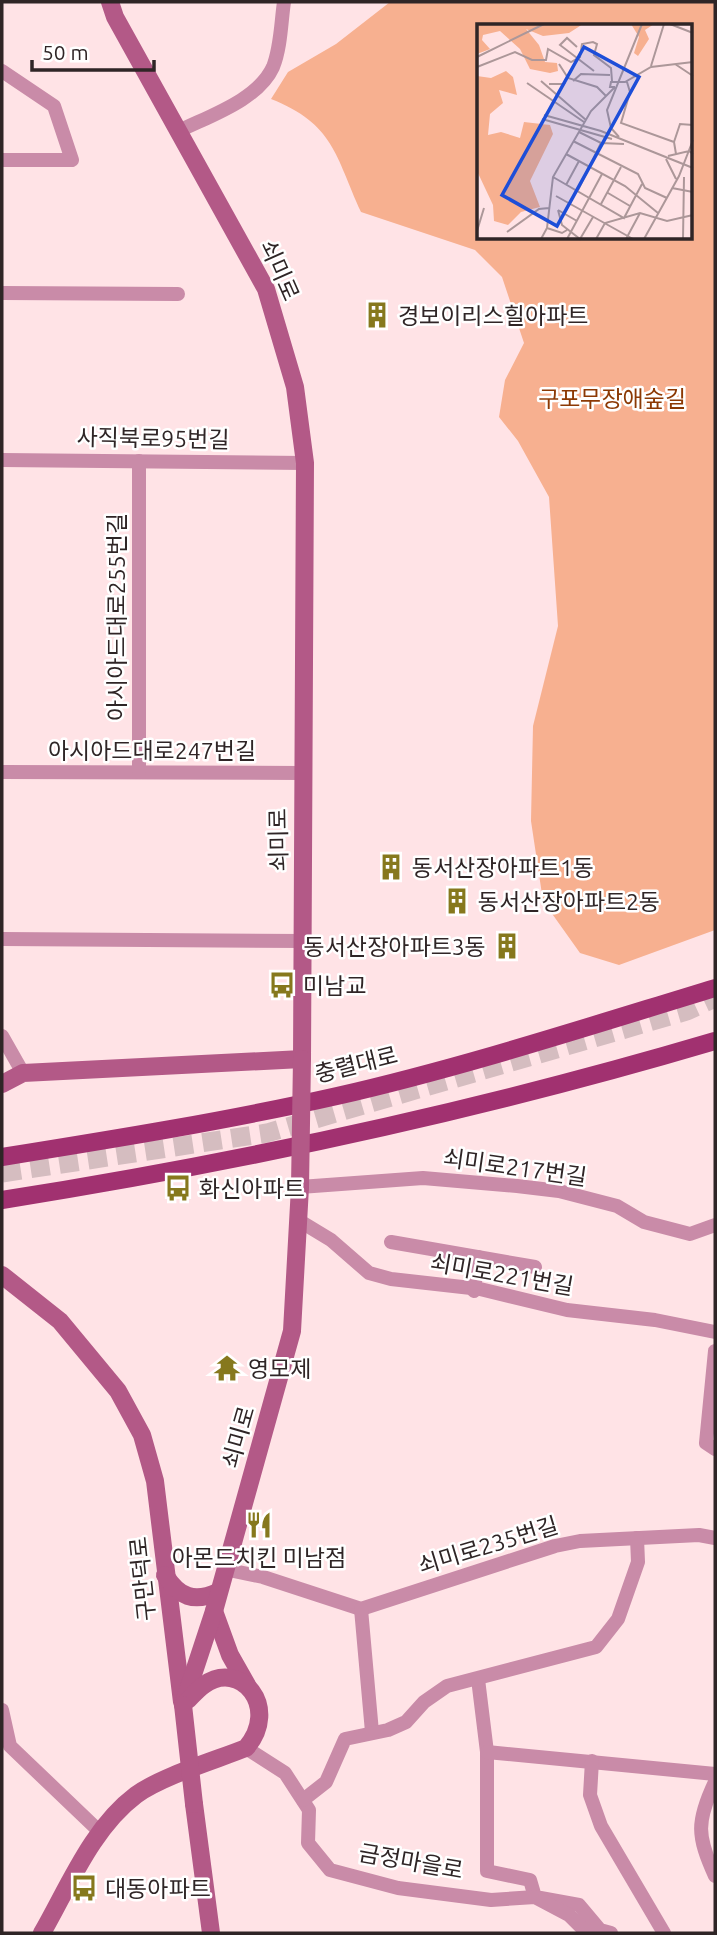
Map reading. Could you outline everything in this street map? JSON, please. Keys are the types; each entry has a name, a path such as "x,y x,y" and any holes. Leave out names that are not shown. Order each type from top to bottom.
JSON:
{"main road":[{"name":"쇠미로","path":"110,2 115,17 266,289 295,387 305,463 302,773 304,942 300,1187 292,1331 214,1611 183,1705"},
{"name":"충렬대로","path":"2,1157 134,1136 337,1096 531,1044 715,988"},
{"path":"2,1200 276,1151 592,1076 715,1041"},
{"path":"2,1084 23,1073 302,1059"},
{"name":"구만덕로","path":"2,1275 60,1321 118,1391 142,1435 155,1480 211,1933"},
{"path":"165,1575 175,1591 190,1598 203,1599 218,1592"},
{"path":"42,1933 100,1832 138,1793 246,1748 258,1734 262,1716 257,1698 230,1655 214,1611"},
{"path":"183,1705 205,1684 217,1680 234,1680 247,1685"}],"street":[{"path":"179,131 237,101 264,80 272,67 284,2"},
{"path":"2,71 54,106 72,160 2,160"},
{"path":"2,293 178,294"},
{"name":"사직북로95번길","path":"2,460 305,463"},
{"name":"아시아드대로255번길","path":"139,461 139,772"},
{"name":"아시아드대로247번길","path":"2,772 302,773"},
{"path":"2,939 304,942"},
{"path":"2,1036 23,1073"},
{"name":"쇠미로217번길","path":"300,1187 423,1178 517,1185 559,1191 617,1206 644,1222 690,1234 715,1225"},
{"name":"쇠미로221번길","path":"298,1220 331,1240 369,1273 391,1279 474,1290 567,1310 655,1320 715,1332"},
{"path":"391,1242 535,1267"},
{"path":"474,1290 478,1257"},
{"path":"715,1351 706,1443 715,1449"},
{"name":"쇠미로235번길","path":"361,1609 555,1546 580,1541 637,1538 699,1535 715,1538"},
{"path":"303,1800 326,1782 345,1738 388,1730 406,1722 424,1702 447,1686 596,1647 618,1619 638,1562 637,1538"},
{"path":"224,1569 263,1577 361,1609 372,1732"},
{"path":"478,1679 487,1752 487,1871 530,1880 535,1897 569,1915 587,1933"},
{"path":"2,1710 10,1746 100,1832"},
{"name":"금정마을로","path":"246,1748 285,1773 309,1810 308,1843 330,1870 398,1888 491,1900 535,1897 579,1905 600,1930 611,1933"},
{"path":"487,1752 715,1774"},
{"path":"592,1761 590,1796 601,1826 664,1933"},
{"path":"715,1782 701,1811 700,1842 715,1876"}],"green space":[{"name":"구포무장애숲길","path":"390,2 715,2 715,930 619,965 580,953 543,901 531,821 533,726 558,626 549,497 518,441 499,417 505,380 524,343 502,277 475,250 361,212 338,158 320,131 308,119 271,99 288,72 336,44"}],"tunnel":[{"path":"2,1173 267,1133 687,1011 715,998"}],"place":[{"name":"경보이리스힐아파트","path":"377,315"},
{"name":"동서산장아파트1동","path":"391,867"},
{"name":"동서산장아파트2동","path":"457,901"},
{"name":"동서산장아파트3동","path":"507,946"},
{"name":"미남교","path":"282,985"},
{"name":"화신아파트","path":"178,1188"},
{"name":"영모제","path":"227,1368"},
{"name":"아몬드치킨 미남점","path":"259,1525"},
{"name":"대동아파트","path":"84,1888"}]}
